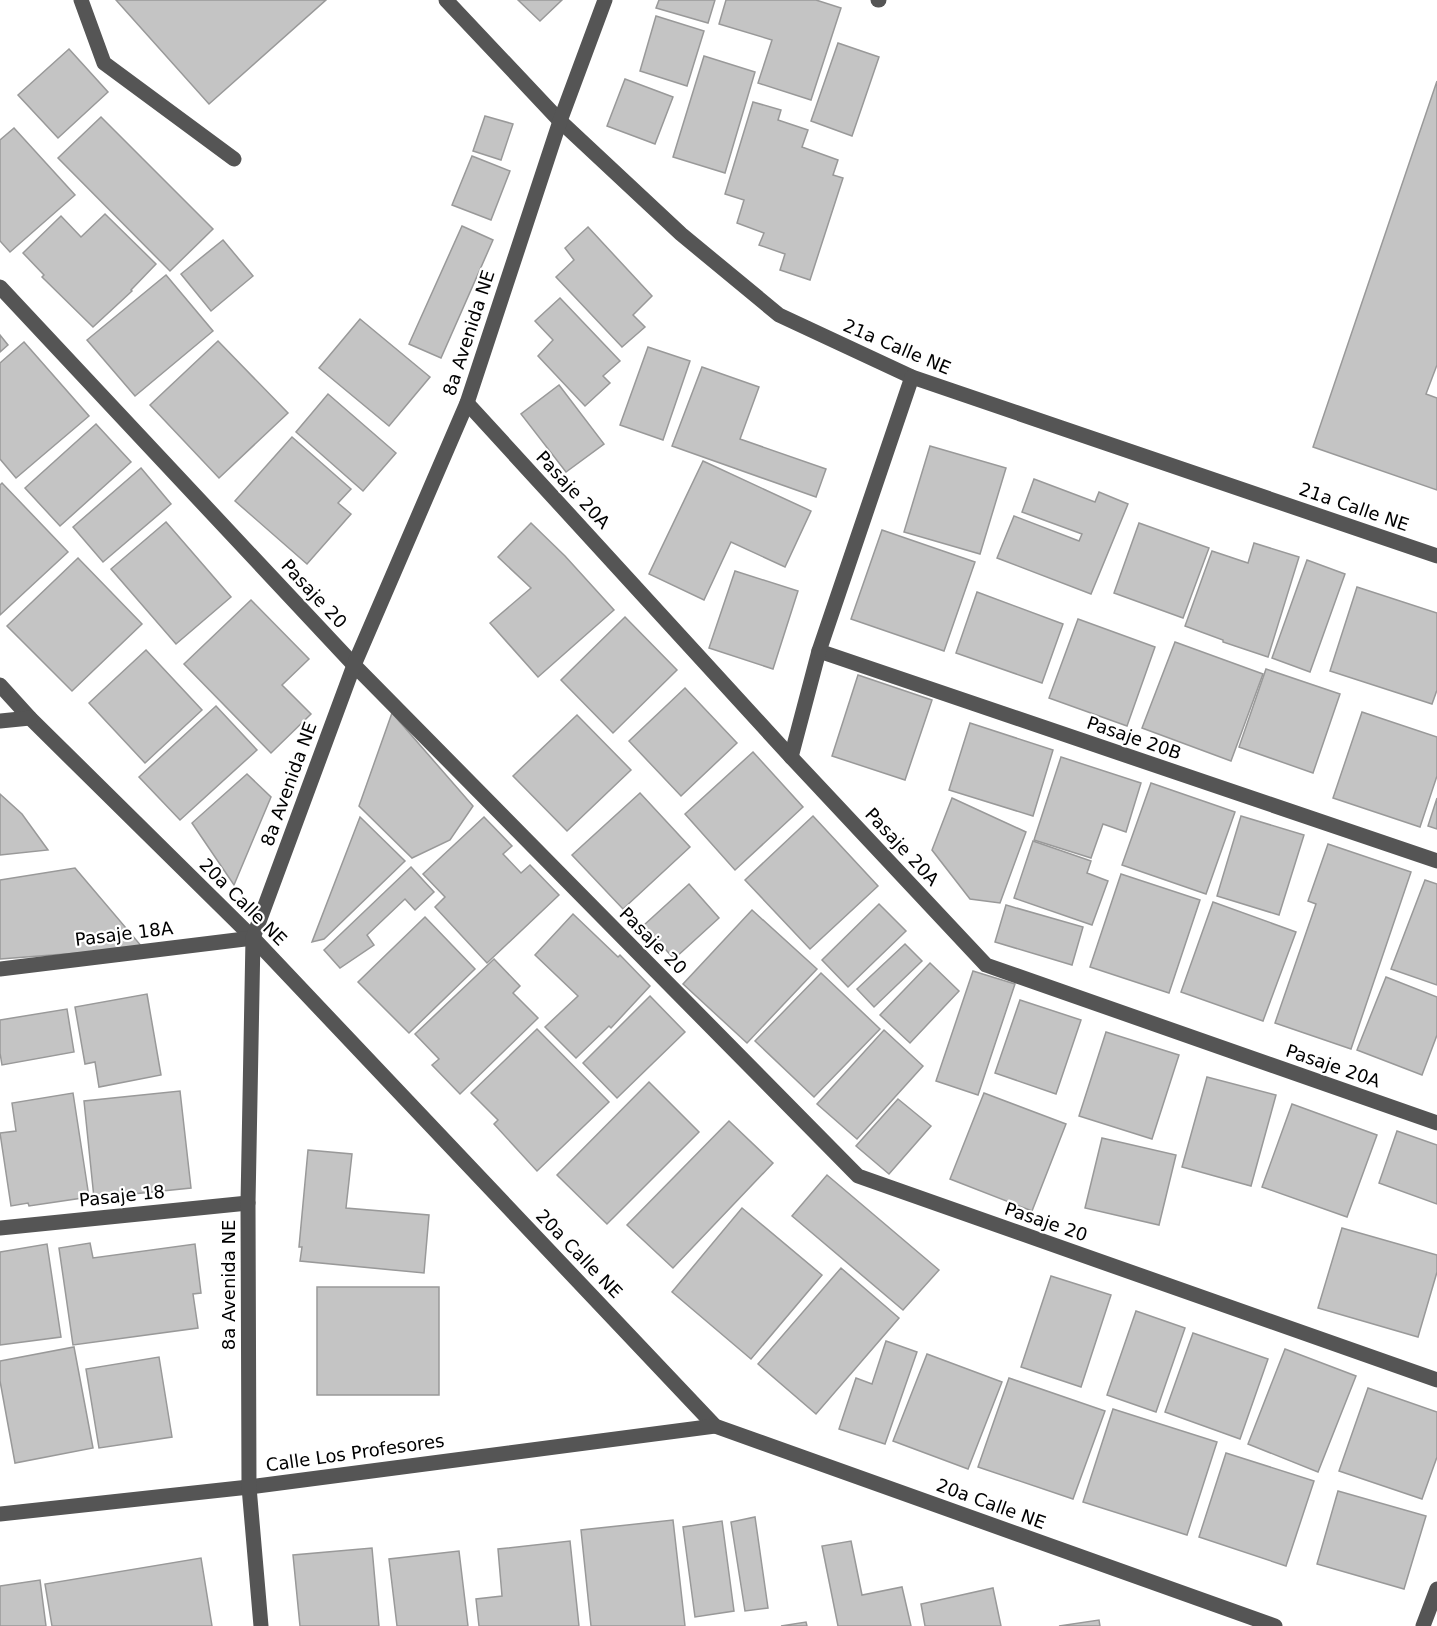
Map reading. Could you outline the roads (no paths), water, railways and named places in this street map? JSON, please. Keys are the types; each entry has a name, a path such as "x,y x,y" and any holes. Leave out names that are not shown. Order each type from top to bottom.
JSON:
{"street":[{"path":"81,0 104,63 234,159"},
{"name":"21a Calle NE","path":"446,0 560,121 681,234 779,315 912,377 1437,556"},
{"name":"8a Avenida NE","path":"261,1626 249,1487 248,1203 253,938 354,665 467,403 560,121 605,0"},
{"name":"Pasaje 20","path":"0,287 354,665 858,1176 1437,1380"},
{"path":"791,757 819,651 912,377"},
{"name":"Pasaje 20A","path":"467,403 791,757 986,965 1437,1123"},
{"name":"Pasaje 20B","path":"819,651 1437,861"},
{"name":"20a Calle NE","path":"0,685 30,718 253,938 715,1426 1275,1626"},
{"path":"0,721 30,718"},
{"name":"Pasaje 18A","path":"0,969 253,938"},
{"name":"Pasaje 18","path":"0,1228 248,1203"},
{"name":"Calle Los Profesores","path":"0,1515 249,1487 715,1426"},
{"path":"1423,1626 1437,1589"}]}
